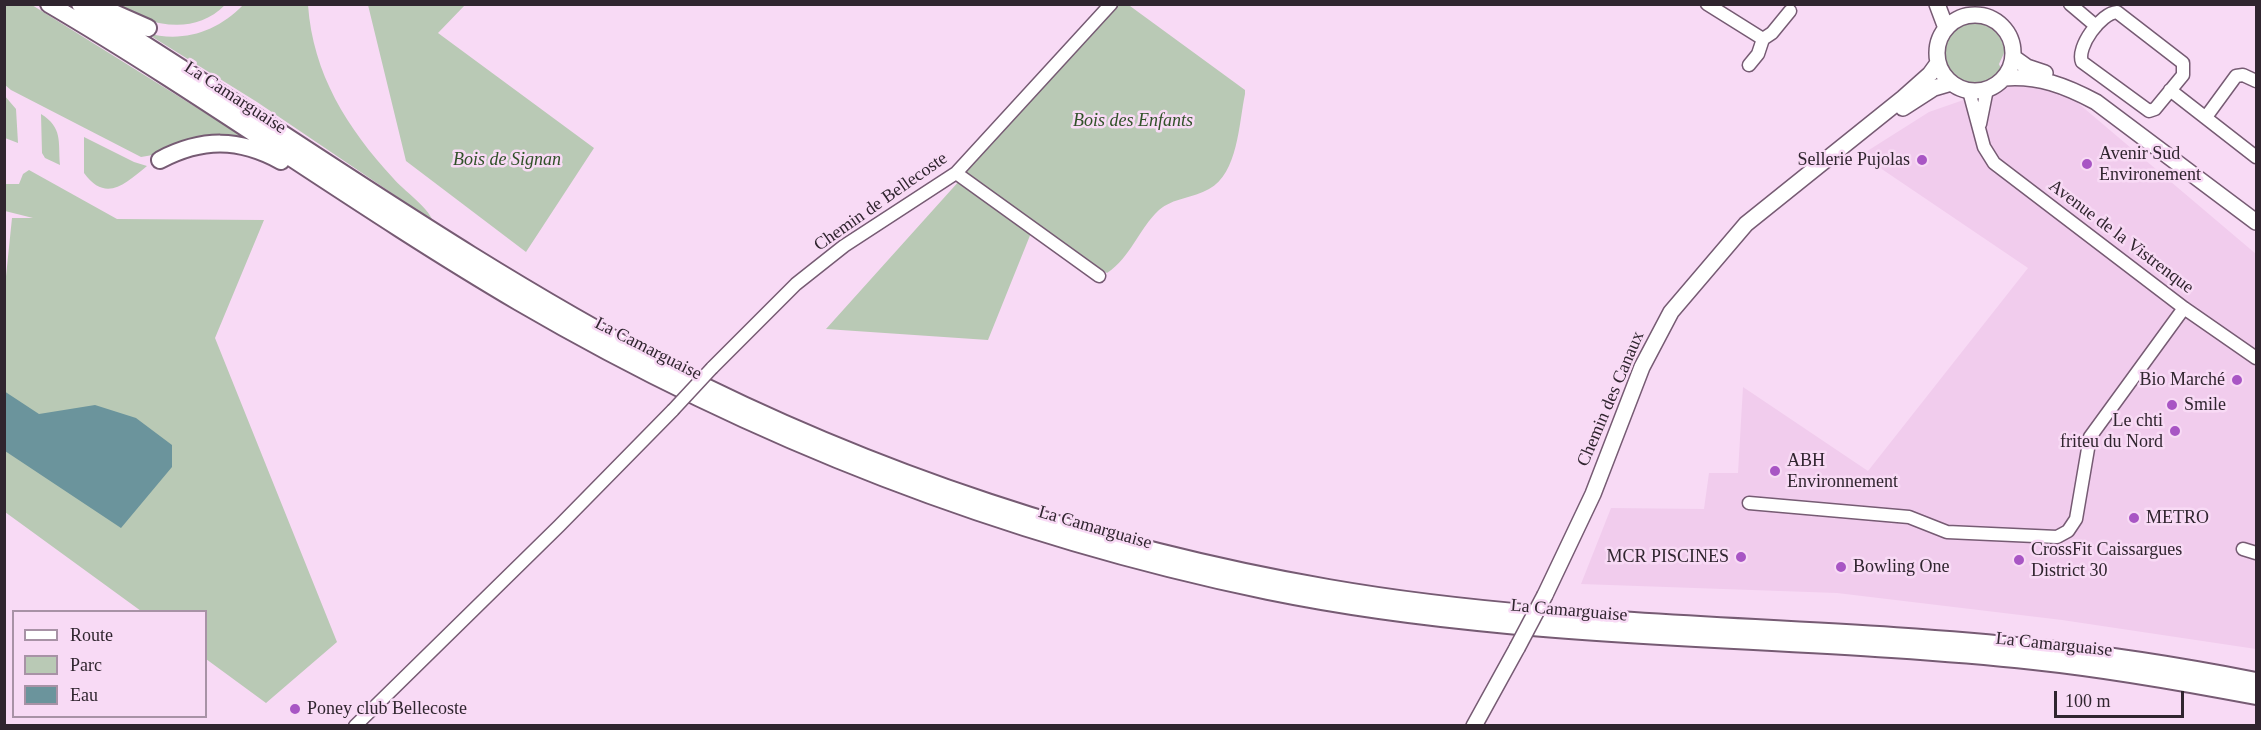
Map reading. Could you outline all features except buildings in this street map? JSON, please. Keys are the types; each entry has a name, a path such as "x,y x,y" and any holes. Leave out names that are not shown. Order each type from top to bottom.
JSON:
{"highway":[{"name":"La Camarguaise","path":"49,4 443,255 553,321 663,381 813,450 1002,521 1177,570 1327,602 1484,624 1634,636 1924,652 2033,661 2178,681 2256,696"},
{"name":"La Camarguaise","path":"80,4 198,77 482,261 574,316 669,368 856,453 957,491 1048,521 1215,565 1330,588 1487,610 2036,647 2115,657 2256,681"},
{"path":"95,4 148,28"},
{"path":"160,160 205,143 231,142 252,147 278,159 379,221 443,255"},
{"path":"504,268 574,316"}],"main road":[{"path":"1936,4 1946,28"},
{"path":"1946,4 1968,16 1986,16 2001,25 2008,34 2013,57 2004,78"},
{"path":"1986,4 1946,28 1939,39 1938,63 1951,83 1969,91 1987,89 2004,78 2038,78 2076,91 2096,102 2230,201"},
{"path":"1998,4 2001,25"},
{"path":"2013,57 2027,66 2104,95 2256,222"},
{"name":"Chemin des Canaux","path":"1474,726 1545,595 1593,494 1642,367 1671,312 1746,224 1930,74 1938,63"},
{"name":"Chemin des Canaux","path":"1852,139 1935,88 1951,83"}],"street":[{"name":"Chemin de Bellecoste","path":"355,726 559,526 796,284 836,252 956,173 1111,4"},
{"path":"1707,4 1763,39"},
{"path":"2070,4 2096,26"},
{"path":"1749,65 1758,54 1763,39 1772,33 1790,11"},
{"path":"2117,12 2183,63 2183,75 2155,109 2149,111 2082,62 2079,50 2096,26 2107,14 2117,12"},
{"path":"2206,117 2236,76 2242,75 2256,81"},
{"path":"1979,131 1980,112 1987,89"},
{"path":"2170,90 2256,157"},
{"name":"Avenue de la Vistrenque","path":"1969,91 1984,147 1994,163 2184,308 2256,358"},
{"path":"956,173 1099,276"},
{"path":"1749,504 1909,517 1947,532 2057,537 2068,531 2076,519 2090,437 2184,308"},
{"path":"2242,549 2256,553"}],"shaded area":[{"path":"2015,82 2072,98 2256,254 2256,649 2062,620 1837,593 1581,584 1611,508 1704,509 1709,473 1738,473 1743,387 1868,471 2028,268 1861,155 1929,112"}],"green space":[{"path":"5,5 32,5 247,139 141,157 11,90 5,85"},
{"path":"111,5 225,5 198,22 184,25 140,18"},
{"path":"243,5 308,5 317,54 335,99 376,159 426,210 433,221 257,102 146,33 173,37 199,33 222,22"},
{"name":"Bois de Signan","path":"368,5 465,5 438,33 594,148 526,252 406,161"},
{"name":"Bois des Enfants","path":"1115,5 1130,6 1245,90 1245,94 1232,160 1219,182 1203,192 1170,203 1159,210 1122,259 1107,273 962,175"},
{"path":"1972,22 1994,30 2001,39 2005,51 1999,64 2001,69 1986,81 1971,83 1958,78 1949,68 1944,55 1945,42 1954,30"},
{"path":"4,95 16,109 18,143 5,138"},
{"path":"41,114 53,124 56,130 60,165 45,158 42,153"},
{"path":"84,137 134,162 147,166 116,188 100,187 84,173"},
{"path":"29,170 117,219 264,220 215,338 337,642 266,703 207,660 207,610 140,610 5,512 5,286 12,218 33,218 5,211 5,184 19,184 23,174"},
{"path":"960,180 1031,233 988,340 826,329"}],"water":[{"path":"4,391 39,414 95,405 136,418 172,445 172,467 121,528 5,451"}],"place":[{"name":"Sellerie Pujolas","path":"1922,160"},
{"name":"Avenir Sud Environement","path":"2087,164"},
{"name":"Bio Marché","path":"2237,380"},
{"name":"Smile","path":"2172,405"},
{"name":"Le chti friteu du Nord","path":"2175,431"},
{"name":"ABH Environnement","path":"1775,471"},
{"name":"METRO","path":"2134,518"},
{"name":"MCR PISCINES","path":"1741,557"},
{"name":"CrossFit Caissargues District 30","path":"2019,560"},
{"name":"Bowling One","path":"1841,567"},
{"name":"Poney club Bellecoste","path":"295,709"}]}
